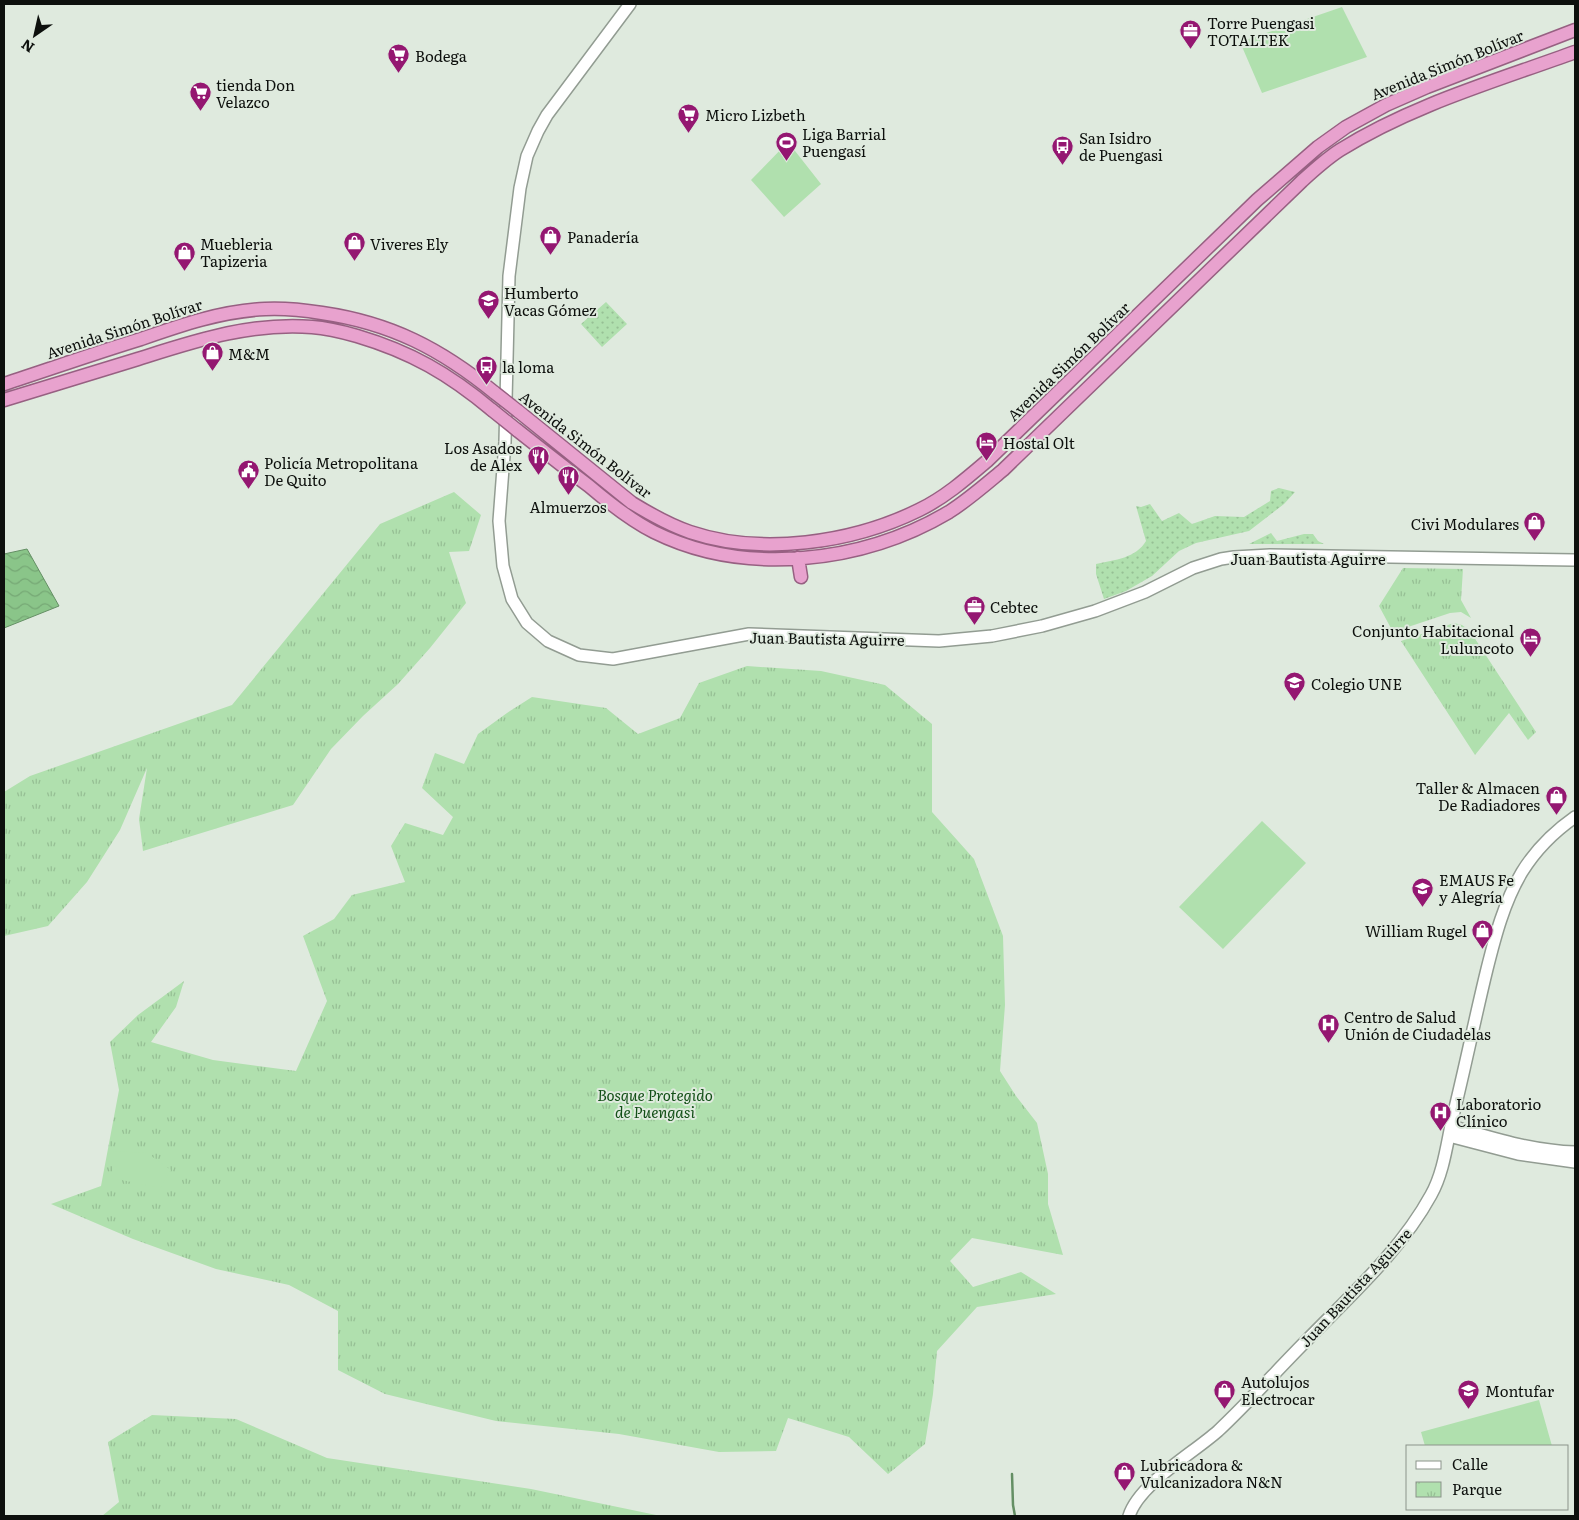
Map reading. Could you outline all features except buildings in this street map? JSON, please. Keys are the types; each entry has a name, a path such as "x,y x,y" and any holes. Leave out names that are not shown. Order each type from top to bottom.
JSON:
{"highway":[{"name":"Avenida Simón Bolívar","path":"4,384 196,320 242,311 289,308 336,315 381,326 414,339 464,369 632,503 652,515 690,532 742,544 770,544 834,539 878,528 920,510 942,496 987,461 1257,200 1312,152 1339,132 1386,105 1427,87 1575,30"},
{"name":"Avenida Simón Bolívar","path":"4,400 207,337 258,327 314,327 347,334 391,347 449,376 625,515 653,532 710,553 739,558 769,560 840,553 886,541 930,522 968,500 1003,470 1302,181 1339,151 1425,107 1575,52"},
{"path":"798,558 801,577"}],"main road":[{"name":"Juan Bautista Aguirre","path":"630,4 547,115 538,130 527,156 516,218 509,276 505,442 499,521 500,548 506,583 512,599 527,623 548,642 578,655 613,659 749,634 938,641 992,636 1042,626 1095,611 1145,592 1193,568 1234,556 1575,560"},
{"name":"Juan Bautista Aguirre","path":"1129,1516 1132,1507 1143,1492 1218,1431 1366,1279 1410,1228 1439,1179 1482,990 1496,934 1506,906 1516,883 1528,864 1546,843 1575,817"},
{"path":"1450,1131 1542,1148 1575,1152"},
{"path":"1450,1131 1518,1154 1575,1162"}],"green space":[{"path":"1342,7 1367,57 1262,93 1240,42"},
{"name":"Liga Barrial Puengasí","path":"788,142 821,184 784,217 751,180"},
{"path":"606,302 627,324 602,347 581,324"},
{"path":"1279,488 1295,492 1284,504 1249,531 1196,543 1179,551 1152,576 1126,591 1104,599 1096,574 1096,564 1131,555 1142,547 1146,541 1136,506 1141,507 1150,504 1162,521 1179,513 1192,524 1215,516 1244,517 1270,501 1271,491"},
{"path":"454,492 481,515 469,551 449,552 466,603 398,684 331,749 293,805 143,851 139,819 147,768 120,830 87,882 48,926 4,936 4,792 30,776 232,705 380,524"},
{"path":"1271,533 1277,541 1304,534 1313,534 1318,541 1324,544 1249,544"},
{"path":"1403,568 1463,569 1461,600 1471,618 1461,612 1450,613 1393,632 1379,606"},
{"path":"1454,623 1462,625 1470,631 1536,732 1528,740 1509,713 1475,755 1401,641"},
{"name":"Bosque Protegido de Puengasi","path":"747,666 821,671 885,685 932,724 932,812 974,859 1003,936 1005,1005 1000,1071 1037,1123 1048,1174 1048,1204 1063,1255 972,1238 950,1261 973,1287 1021,1272 1056,1294 977,1307 937,1351 933,1394 925,1444 888,1474 849,1437 788,1418 776,1451 719,1452 619,1434 496,1421 385,1394 338,1370 338,1311 289,1285 216,1269 133,1239 51,1204 101,1186 119,1090 110,1042 138,1015 184,981 176,1007 151,1042 213,1060 296,1071 327,1001 303,936 334,919 352,895 405,882 391,846 405,823 443,835 453,817 422,788 435,753 464,764 478,734 532,697 606,708 638,734 680,718 699,683"},
{"path":"1262,821 1306,863 1223,949 1179,907"},
{"path":"112,1151 147,1153 171,1170 160,1188 112,1178"},
{"path":"1539,1400 1552,1445 1425,1445 1421,1432"},
{"path":"152,1415 236,1419 327,1458 531,1489 661,1516 102,1516 119,1502 108,1442"}],"water":[{"path":"27,549 59,606 4,628 4,554"}],"waterway":[{"path":"1012,1474 1015,1516"}],"place":[{"name":"Torre Puengasi TOTALTEK","path":"1191,50"},
{"name":"Bodega","path":"399,74"},
{"name":"tienda Don Velazco","path":"200,112"},
{"name":"Micro Lizbeth","path":"689,133"},
{"name":"Liga Barrial Puengasí","path":"786,161"},
{"name":"San Isidro de Puengasi","path":"1063,165"},
{"name":"Panadería","path":"551,255"},
{"name":"Viveres Ely","path":"354,262"},
{"name":"Muebleria Tapizeria","path":"184,271"},
{"name":"Humberto Vacas Gómez","path":"488,320"},
{"name":"M&M","path":"212,372"},
{"name":"la loma","path":"486,385"},
{"name":"Hostal Olt","path":"987,461"},
{"name":"Los Asados de Alex","path":"538,475"},
{"name":"Policía Metropolitana De Quito","path":"248,490"},
{"name":"Almuerzos","path":"568,496"},
{"name":"Civi Modulares","path":"1535,542"},
{"name":"Cebtec","path":"974,625"},
{"name":"Conjunto Habitacional Luluncoto","path":"1530,658"},
{"name":"Colegio UNE","path":"1295,702"},
{"name":"Taller & Almacen De Radiadores","path":"1556,815"},
{"name":"EMAUS Fe y Alegría","path":"1423,907"},
{"name":"William Rugel","path":"1483,949"},
{"name":"Centro de Salud Unión de Ciudadelas","path":"1328,1044"},
{"name":"Laboratorio Clínico","path":"1440,1131"},
{"name":"Autolujos Electrocar","path":"1225,1409"},
{"name":"Montufar","path":"1469,1409"},
{"name":"Lubricadora & Vulcanizadora N&N","path":"1124,1492"}]}
